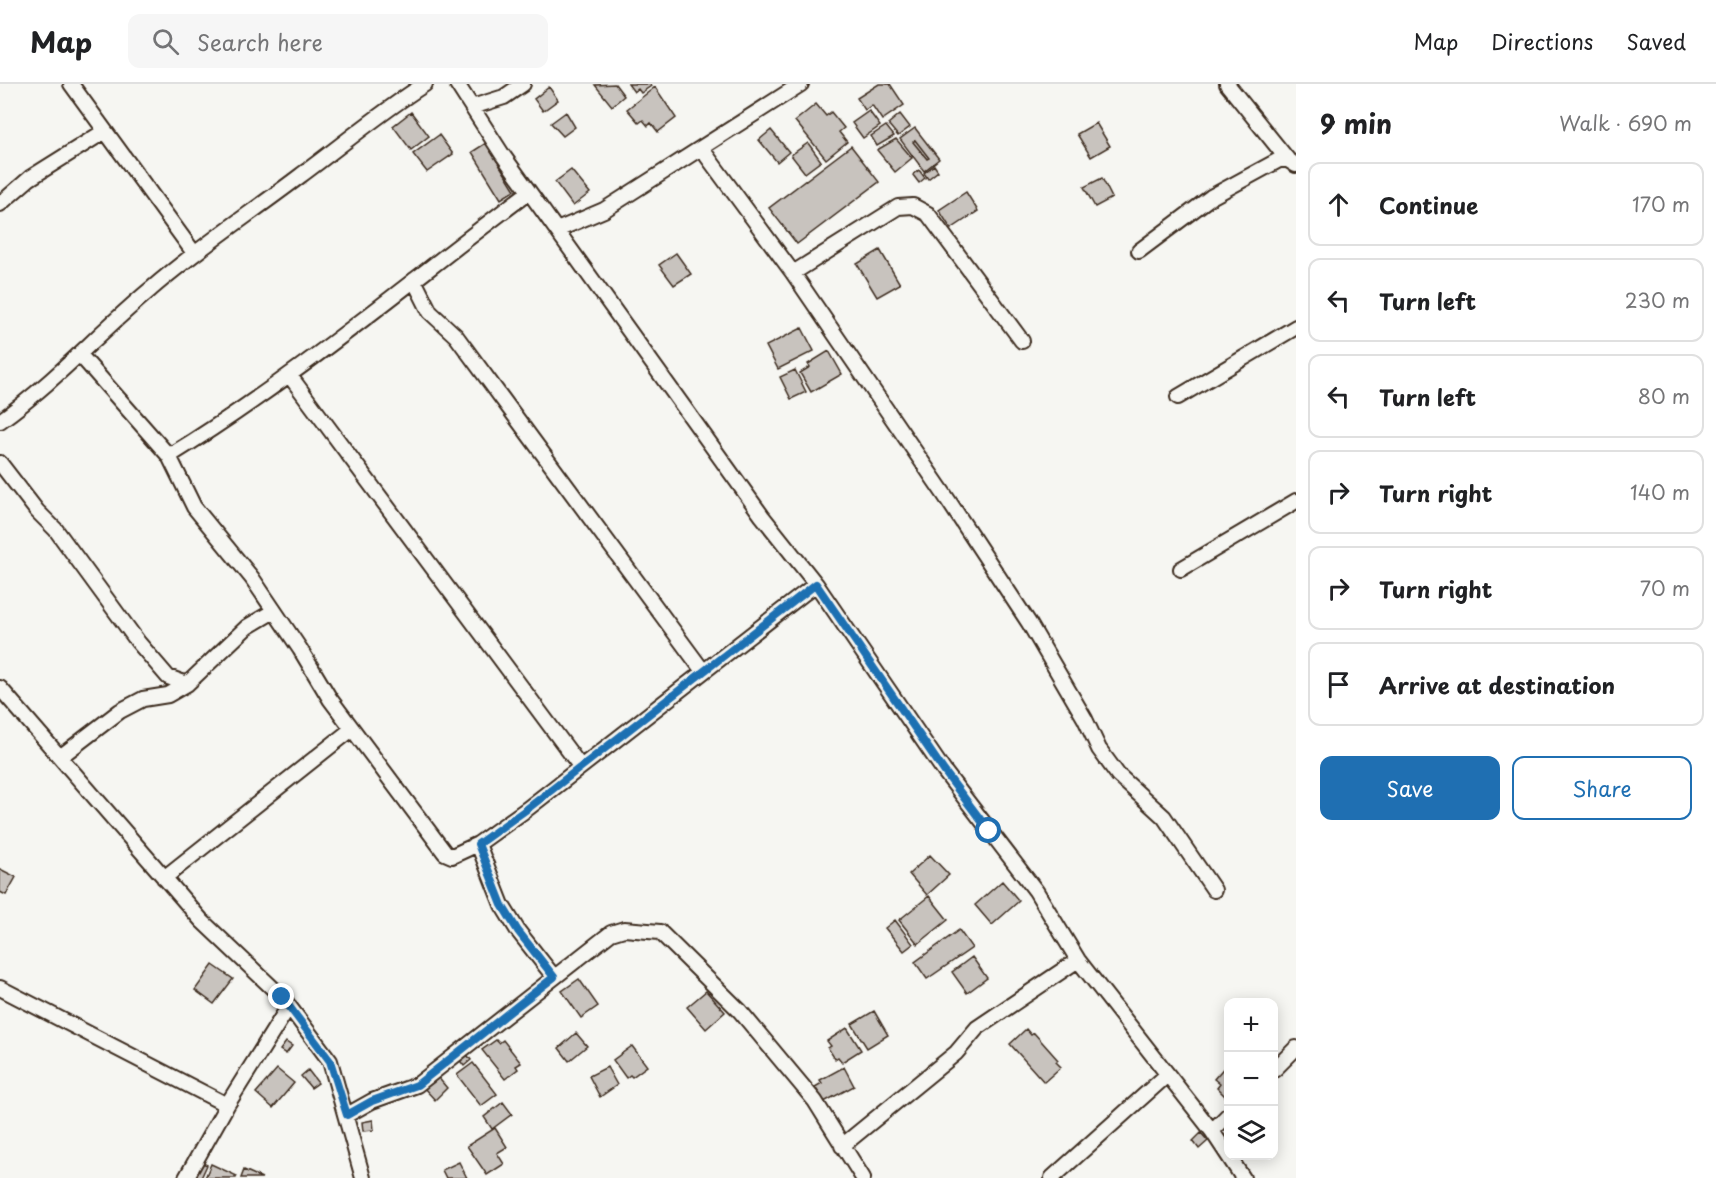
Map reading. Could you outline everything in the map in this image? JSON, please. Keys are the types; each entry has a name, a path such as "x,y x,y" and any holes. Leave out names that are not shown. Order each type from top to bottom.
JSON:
{"street":[{"path":"71,84 194,253"},
{"path":"0,422 81,356 120,315 194,253 302,175 388,107 425,84"},
{"path":"457,84 529,192 762,516 816,584 944,771 1036,891 1078,960 1212,1131 1243,1178"},
{"path":"472,107 504,97 523,84"},
{"path":"557,230 604,210 801,84"},
{"path":"1227,84 1292,162"},
{"path":"0,204 30,178 105,132"},
{"path":"701,147 793,273 1029,623 1085,719 1099,749 1118,775 1164,817 1214,890"},
{"path":"1139,251 1211,198 1279,160 1292,162"},
{"path":"169,456 233,417 290,376 529,192"},
{"path":"793,273 898,207 913,206 928,214 1022,341"},
{"path":"414,280 430,312 456,336 704,671"},
{"path":"1178,397 1296,327"},
{"path":"81,356 169,456 194,507 252,578 352,729 446,853 452,856 478,844 816,584"},
{"path":"290,376 580,766"},
{"path":"0,463 56,530 138,642 168,677 187,684"},
{"path":"1181,569 1296,501"},
{"path":"60,757 120,711 142,699 168,695 187,684 247,627 274,611"},
{"path":"0,688 202,921 289,1006 330,1061 363,1178"},
{"path":"164,878 352,729"},
{"path":"478,844 502,905 518,931 554,977"},
{"path":"347,1115 372,1101 417,1085 610,933 624,929 660,932 740,1011 815,1101 863,1178"},
{"path":"842,1146 956,1053 977,1028 1078,960"},
{"path":"0,988 227,1105"},
{"path":"186,1178 227,1105 289,1006"},
{"path":"1278,1066 1296,1048"},
{"path":"1052,1178 1066,1174 1086,1145 1167,1075"},
{"path":"1212,1131 1224,1118"}],"building":[{"path":"615,84 624,96 612,106 595,85"},
{"path":"628,84 650,84 651,86 641,93 638,89 634,92"},
{"path":"879,84 890,84 904,105 882,120 872,105 865,110 857,98"},
{"path":"549,87 558,100 543,111 534,99"},
{"path":"655,87 676,118 658,132 651,123 648,126 643,120 639,123 627,109"},
{"path":"816,104 826,116 831,112 844,128 839,132 847,142 826,159 795,121"},
{"path":"869,111 880,126 863,138 852,123"},
{"path":"411,112 429,136 411,150 393,126"},
{"path":"566,112 575,127 563,136 551,123"},
{"path":"900,114 910,127 898,136 888,124"},
{"path":"1096,123 1110,146 1091,157 1077,134"},
{"path":"886,126 894,136 877,146 871,136"},
{"path":"915,128 939,159 924,171 900,139","holes":["915,140 929,158 927,159 913,142"]},
{"path":"771,130 789,152 777,162 759,140"},
{"path":"439,135 453,154 427,172 413,154"},
{"path":"896,139 912,158 895,172 877,150"},
{"path":"915,140 929,158 927,159 913,142"},
{"path":"486,143 515,190 501,199 472,152"},
{"path":"808,143 821,161 805,173 791,155"},
{"path":"851,146 879,182 797,244 769,208"},
{"path":"934,165 938,171 928,179 924,173"},
{"path":"571,170 590,193 573,206 555,182"},
{"path":"919,170 925,178 919,183 913,175"},
{"path":"1102,178 1112,198 1095,207 1084,187"},
{"path":"966,192 978,211 951,229 939,210"},
{"path":"880,250 900,284 877,297 857,264"},
{"path":"676,253 691,274 674,285 659,265"},
{"path":"802,328 814,351 778,369 766,346"},
{"path":"829,351 842,374 811,392 800,373 810,367 808,364"},
{"path":"795,370 806,392 791,399 780,377"},
{"path":"930,855 949,875 927,895 909,874"},
{"path":"0,869 16,877 6,895 0,892"},
{"path":"1002,881 1019,901 992,925 975,905"},
{"path":"929,896 948,920 918,944 899,920"},
{"path":"895,920 913,944 904,951 885,928"},
{"path":"959,930 972,948 927,979 915,962"},
{"path":"972,957 987,978 967,993 952,972"},
{"path":"213,965 233,979 214,1004 195,990"},
{"path":"579,979 598,1006 581,1018 562,991"},
{"path":"706,991 725,1012 706,1029 687,1007"},
{"path":"874,1011 888,1035 867,1048 852,1024"},
{"path":"847,1028 861,1050 842,1062 838,1057 835,1059 828,1048 831,1046 827,1041"},
{"path":"1026,1029 1031,1035 1034,1033 1058,1060 1056,1062 1061,1067 1044,1082 1010,1044"},
{"path":"576,1033 587,1046 569,1061 559,1048"},
{"path":"496,1040 499,1043 503,1040 521,1063 516,1066 518,1069 505,1079 482,1050"},
{"path":"286,1042 292,1046 286,1054 280,1050"},
{"path":"632,1046 647,1066 632,1077 630,1075 626,1078 613,1060"},
{"path":"465,1052 471,1060 464,1066 458,1058"},
{"path":"473,1063 497,1094 481,1106 457,1075"},
{"path":"607,1067 617,1085 600,1097 589,1076"},
{"path":"844,1067 854,1086 824,1102 815,1087 822,1083 820,1080"},
{"path":"1224,1068 1224,1095 1217,1088 1220,1084 1214,1079"},
{"path":"277,1069 294,1083 273,1108 256,1093"},
{"path":"308,1070 318,1083 311,1088 301,1076"},
{"path":"436,1075 447,1088 435,1100 423,1087"},
{"path":"503,1102 512,1114 492,1129 484,1117"},
{"path":"373,1120 374,1130 363,1131 362,1122"},
{"path":"495,1128 507,1147 497,1153 504,1164 487,1175 467,1146"},
{"path":"1201,1133 1208,1141 1199,1149 1193,1141"},
{"path":"198,1161 207,1165 201,1178 190,1178"},
{"path":"459,1162 467,1178 446,1178 442,1170"},
{"path":"211,1164 237,1176 236,1178 205,1178"},
{"path":"244,1170 262,1178 241,1178"}],"route":[{"path":"282,997 330,1061 347,1115 372,1101 417,1085 554,977 518,931 502,905 478,844 527,809 816,584 944,771 989,831"}]}
